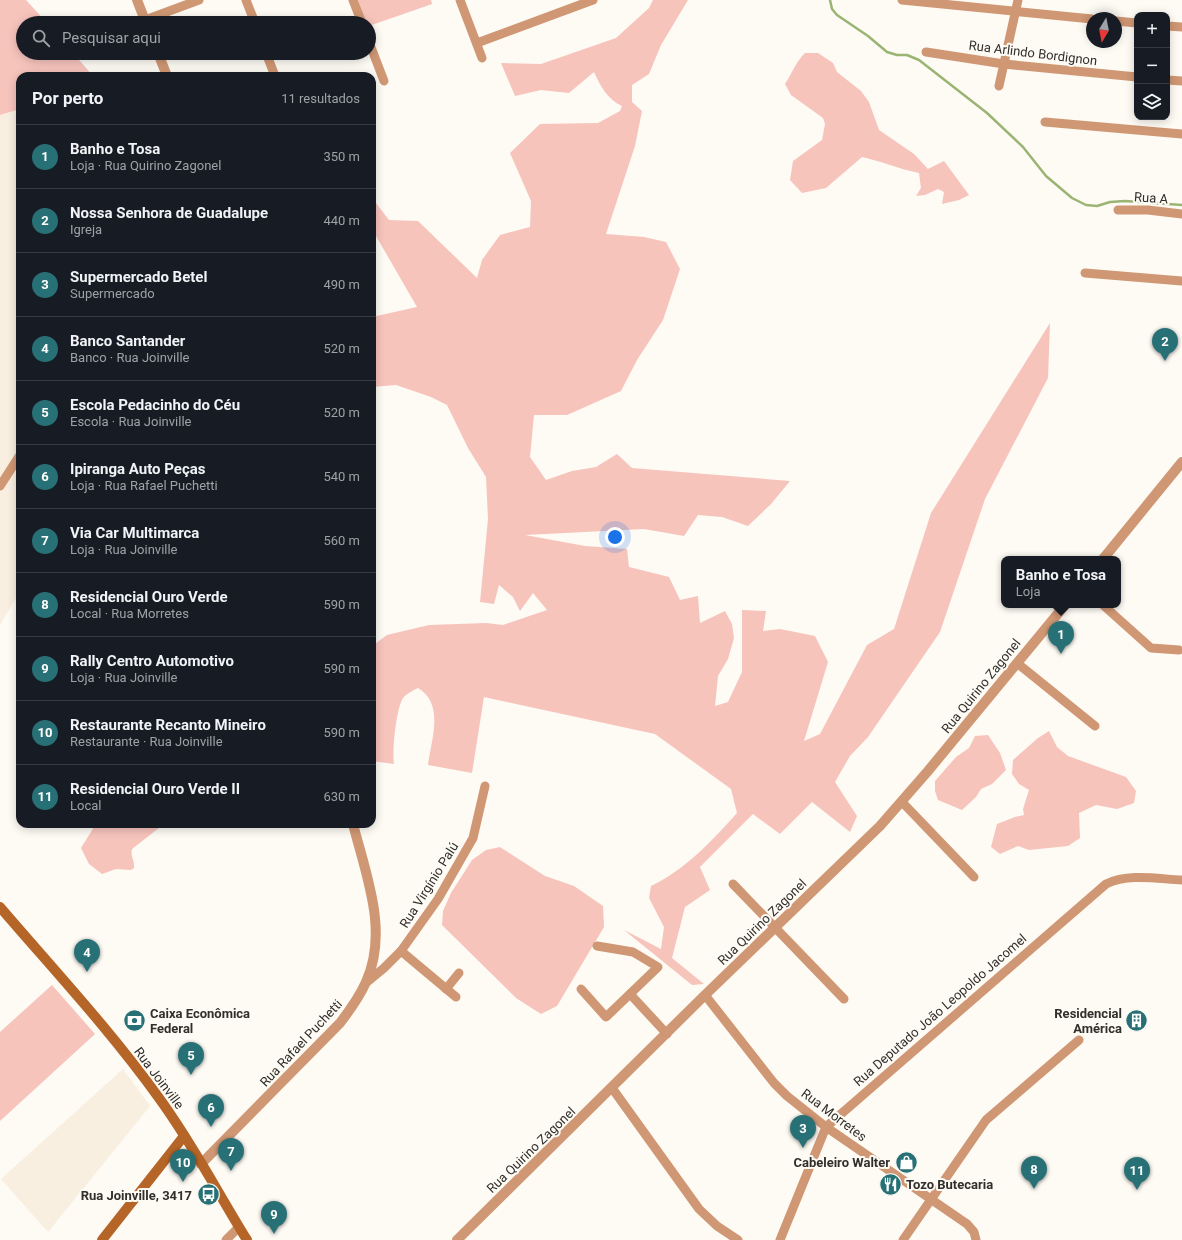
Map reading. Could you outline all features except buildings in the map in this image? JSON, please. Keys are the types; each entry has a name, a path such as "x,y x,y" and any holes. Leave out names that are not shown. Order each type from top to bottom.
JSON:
{"main road":[{"name":"Rua Joinville","path":"0,907 126,1055 160,1099 247,1240"},
{"path":"102,1240 184,1136"}],"street":[{"path":"137,0 144,16"},
{"path":"160,16 199,0"},
{"path":"246,0 252,16"},
{"path":"353,0 359,16"},
{"path":"460,0 482,58"},
{"path":"477,43 593,0"},
{"path":"902,0 1086,18"},
{"path":"998,86 1018,0"},
{"path":"1122,22 1134,23"},
{"path":"1170,26 1182,27"},
{"name":"Rua Arlindo Bordignon","path":"926,52 1004,64 1134,77"},
{"path":"161,60 165,72"},
{"path":"269,60 273,72"},
{"path":"376,60 384,81"},
{"path":"1170,80 1182,81"},
{"path":"1046,122 1182,134"},
{"name":"Rua A","path":"1118,210 1148,210 1182,214"},
{"path":"1085,273 1182,280"},
{"path":"0,486 16,461"},
{"path":"1104,556 1182,462"},
{"name":"Rua Quirino Zagonel","path":"457,1240 668,1034 705,995 839,867 902,802 1063,608"},
{"path":"1106,608 1151,648 1179,650"},
{"path":"1017,663 1095,726"},
{"name":"Rua Virgínio Palú","path":"366,982 384,968 401,951 427,916 470,845 485,786"},
{"path":"902,802 974,878"},
{"name":"Rua Rafael Puchetti","path":"201,1164 340,1024 355,1003 366,982 374,952 376,920 373,901 354,828"},
{"name":"Rua Deputado João Leopoldo Jacomel","path":"780,1240 826,1127 1106,884 1113,880 1132,878 1182,880"},
{"path":"733,884 844,999"},
{"path":"581,989 606,1017 658,967 633,952 597,946"},
{"path":"401,951 456,997"},
{"path":"446,989 458,973"},
{"path":"630,994 668,1034"},
{"name":"Rua Morretes","path":"705,995 774,1082 787,1096 826,1127 972,1228 976,1240"},
{"path":"903,1240 986,1120 1078,1040"},
{"path":"612,1088 699,1209 717,1226 738,1240"},
{"path":"226,1240 239,1227"}],"shaded area":[{"path":"0,0 26,0 41,16 16,16 16,60 79,60 90,72 16,72 16,110 0,115"},
{"path":"358,0 431,0 432,4 376,24 376,16 364,16"},
{"path":"653,0 688,0 661,45 649,74 632,85 632,102 642,111 635,146 606,234 644,237 666,242 680,269 663,320 637,360 621,391 567,415 534,415 530,457 546,480 572,471 596,467 617,454 632,468 790,481 771,504 748,526 722,517 698,515 684,536 644,529 525,535 585,546 627,549 629,567 669,577 680,600 698,596 700,623 725,611 732,624 734,638 728,659 718,676 715,706 728,702 742,672 742,610 766,611 763,631 780,629 815,636 828,662 804,741 820,734 867,645 894,629 931,513 1050,323 1048,378 985,499 940,632 868,737 850,756 835,782 857,816 850,832 812,802 780,834 753,814 700,867 710,890 685,907 672,958 704,984 692,985 624,930 661,949 664,927 649,898 651,886 676,872 687,863 718,834 737,813 731,789 655,734 484,697 472,773 428,765 433,734 434,713 431,703 426,695 418,688 403,698 398,711 395,730 394,764 376,762 376,643 387,635 429,625 486,623 503,625 547,610 533,593 520,611 513,597 499,585 494,604 480,602 488,519 486,477 468,448 447,405 431,397 396,385 376,387 376,316 417,307 376,236 376,203 389,220 418,221 477,278 482,260 500,235 530,227 531,201 510,153 540,124 598,123 620,111 622,106 608,96 599,83 594,72 569,93 541,90 515,96 501,63 541,64 616,38 649,8"},
{"path":"805,53 818,53 833,63 837,72 861,91 869,102 879,130 914,154 928,169 944,161 969,195 959,200 942,204 944,192 938,189 925,195 916,196 921,188 919,173 862,157 826,188 802,193 790,180 793,161 822,140 825,124 823,118 791,95 785,84"},
{"path":"16,110 16,598 0,625 0,115"},
{"path":"1049,731 1057,747 1068,756 1126,777 1136,791 1134,803 1117,809 1096,805 1079,813 1080,838 1068,846 1029,850 1018,846 1000,854 991,847 997,824 1024,815 1023,809 1029,790 1019,784 1012,774 1013,760 1038,738"},
{"path":"988,735 1000,753 1006,770 992,784 981,789 976,797 962,810 938,800 935,791 935,781 956,757 969,748 975,736"},
{"path":"93,828 159,828 132,849 134,868 131,870 116,869 102,874 89,864 81,848"},
{"path":"500,847 545,876 574,886 603,906 604,927 557,1006 541,1014 516,998 442,925 443,911 451,893 472,860 486,850"},
{"path":"52,985 95,1034 0,1121 0,1032"},
{"path":"123,1069 150,1106 48,1232 1,1179"}],"waterway":[{"path":"830,0 832,9 837,15 868,36 887,52 897,55 907,55 919,60 987,113 1023,147 1046,176 1072,198 1086,205 1097,206 1110,202 1125,201 1182,205"}],"place":[{"name":"Nossa Senhora de Guadalupe","path":"1165,361"},
{"name":"Banho e Tosa","path":"1061,654"},
{"name":"Banco Santander","path":"87,972"},
{"name":"Caixa Econômica Federal","path":"134,1020"},
{"name":"Residencial América","path":"1137,1020"},
{"name":"Escola Pedacinho do Céu","path":"191,1075"},
{"name":"Ipiranga Auto Peças","path":"211,1127"},
{"name":"Supermercado Betel","path":"803,1148"},
{"name":"Cabeleiro Walter","path":"906,1162"},
{"name":"Via Car Multimarca","path":"231,1171"},
{"name":"Restaurante Recanto Mineiro","path":"183,1182"},
{"name":"Tozo Butecaria","path":"890,1184"},
{"name":"Residencial Ouro Verde","path":"1034,1189"},
{"name":"Residencial Ouro Verde II","path":"1137,1190"},
{"name":"Rua Joinville, 3417","path":"208,1195"},
{"name":"Rally Centro Automotivo","path":"274,1234"}]}
